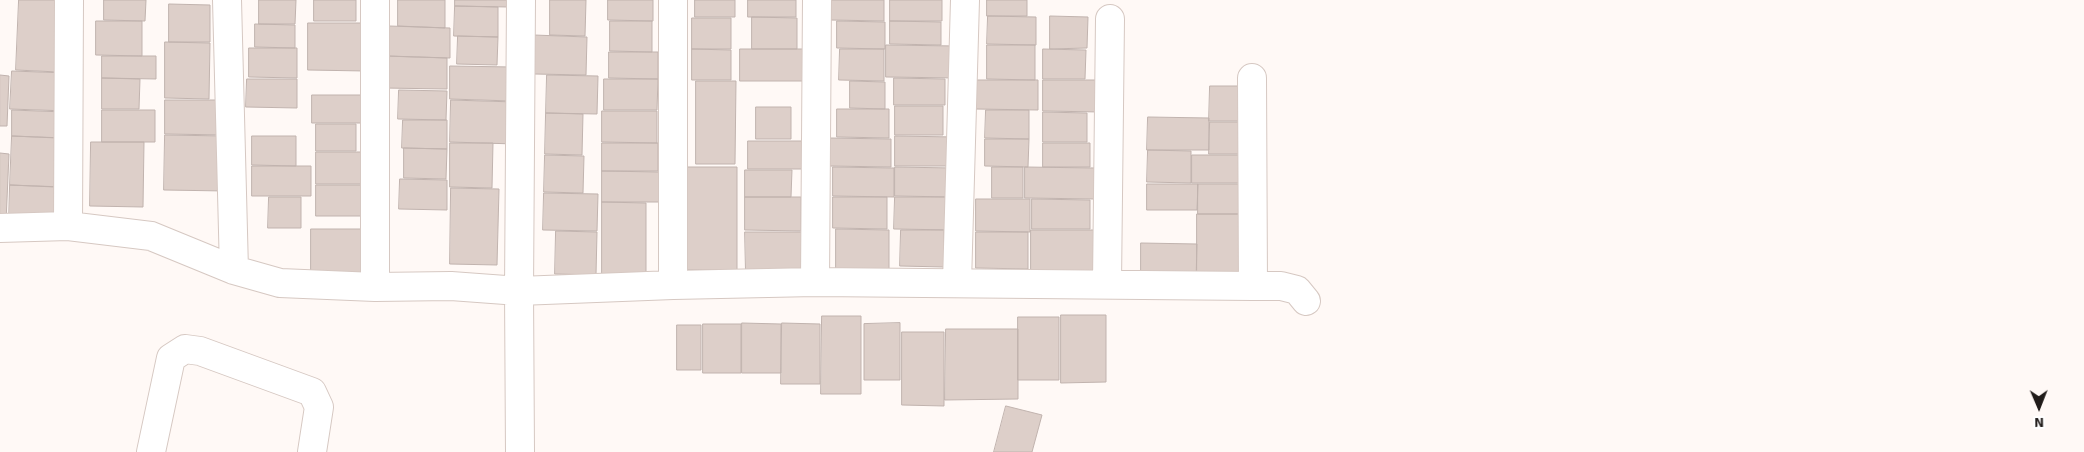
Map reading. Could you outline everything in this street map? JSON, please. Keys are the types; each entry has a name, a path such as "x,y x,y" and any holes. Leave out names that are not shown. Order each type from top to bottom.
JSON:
{"street":[{"path":"68,226 69,0"},
{"path":"227,0 234,270"},
{"path":"375,0 375,287"},
{"path":"520,452 521,0"},
{"path":"673,0 673,285"},
{"path":"815,282 817,0"},
{"path":"958,283 965,0"},
{"path":"1107,283 1110,19"},
{"path":"1252,78 1253,286"},
{"path":"0,228 68,226 151,236 234,270 280,283 375,287 451,286 519,291 815,282 1107,283 1281,286 1298,290 1306,301"},
{"path":"151,452 171,358 185,349 200,351 312,392 318,407 312,452"}],"building":[{"path":"19,0 61,0 58,72 16,70"},
{"path":"104,0 146,0 145,21 104,20"},
{"path":"259,0 296,0 295,24 259,24"},
{"path":"314,0 356,0 356,21 314,21"},
{"path":"398,0 445,0 445,28 398,26"},
{"path":"455,0 508,0 508,7 455,6"},
{"path":"550,0 586,0 585,36 550,35"},
{"path":"608,0 653,0 653,21 608,20"},
{"path":"695,0 735,0 735,17 695,17"},
{"path":"748,0 796,0 796,17 748,17"},
{"path":"831,0 884,0 884,21 830,20"},
{"path":"890,0 942,0 942,21 890,21"},
{"path":"987,0 1027,0 1027,16 987,16"},
{"path":"169,4 210,5 210,42 169,42"},
{"path":"455,6 498,7 498,37 454,36"},
{"path":"988,16 1036,17 1036,45 987,44"},
{"path":"1050,16 1088,17 1087,48 1050,49"},
{"path":"752,17 797,18 797,49 752,49"},
{"path":"692,18 731,18 731,49 692,49"},
{"path":"96,21 142,21 142,56 96,55"},
{"path":"610,21 652,21 652,52 610,51"},
{"path":"837,21 885,22 885,49 837,48"},
{"path":"890,21 941,22 941,45 890,44"},
{"path":"308,23 365,23 365,71 308,70"},
{"path":"255,24 295,25 295,48 255,47"},
{"path":"389,26 450,28 450,58 388,56"},
{"path":"534,35 587,37 586,75 534,74"},
{"path":"458,36 498,37 497,65 457,64"},
{"path":"165,42 210,43 209,99 165,98"},
{"path":"886,45 956,46 956,78 886,77"},
{"path":"987,45 1035,45 1035,80 987,79"},
{"path":"249,48 297,48 297,78 249,77"},
{"path":"692,49 731,50 731,80 692,80"},
{"path":"740,49 810,49 809,81 740,81"},
{"path":"840,49 884,49 884,81 839,80"},
{"path":"1043,49 1086,50 1085,79 1043,79"},
{"path":"609,52 658,52 658,79 609,78"},
{"path":"102,56 156,56 156,79 102,78"},
{"path":"384,56 447,58 447,89 383,88"},
{"path":"450,66 512,67 511,101 450,99"},
{"path":"12,71 68,73 67,111 10,109"},
{"path":"0,75 9,76 7,126 0,126"},
{"path":"547,75 598,76 597,114 546,113"},
{"path":"102,78 140,79 139,109 102,109"},
{"path":"894,78 945,79 945,105 894,105"},
{"path":"247,79 297,79 297,108 246,107"},
{"path":"604,79 658,79 657,110 604,110"},
{"path":"975,80 1038,80 1038,110 975,109"},
{"path":"1043,80 1101,80 1100,112 1043,111"},
{"path":"696,81 736,81 735,164 696,164"},
{"path":"850,81 885,82 885,109 850,108"},
{"path":"1210,86 1248,86 1248,121 1209,121"},
{"path":"399,90 447,91 446,120 398,119"},
{"path":"312,95 362,95 362,123 312,123"},
{"path":"165,100 225,100 225,135 165,134"},
{"path":"451,100 515,102 515,144 450,142"},
{"path":"895,106 943,106 943,135 895,135"},
{"path":"756,107 791,107 791,139 756,139"},
{"path":"837,109 889,109 889,138 837,137"},
{"path":"12,110 65,112 64,138 12,136"},
{"path":"102,110 155,110 155,142 102,142"},
{"path":"986,110 1029,110 1029,139 985,138"},
{"path":"602,111 657,111 657,143 602,142"},
{"path":"1043,112 1087,113 1087,142 1043,142"},
{"path":"546,113 583,114 582,155 545,154"},
{"path":"1148,117 1209,118 1209,150 1147,150"},
{"path":"403,120 447,120 447,149 402,148"},
{"path":"1210,122 1242,122 1242,154 1209,154"},
{"path":"316,124 356,124 356,151 316,151"},
{"path":"165,135 225,136 225,191 164,190"},
{"path":"12,136 58,138 56,187 10,185"},
{"path":"252,136 296,136 296,166 252,165"},
{"path":"895,136 955,137 954,166 895,166"},
{"path":"830,138 891,139 891,167 829,166"},
{"path":"985,139 1029,139 1028,167 985,166"},
{"path":"748,141 806,141 806,169 748,169"},
{"path":"91,142 144,142 143,207 90,206"},
{"path":"450,143 493,143 492,188 450,187"},
{"path":"602,143 658,143 658,171 602,171"},
{"path":"1043,143 1090,143 1090,167 1043,167"},
{"path":"404,148 447,149 446,179 404,178"},
{"path":"1148,150 1191,151 1191,183 1147,182"},
{"path":"316,152 374,152 373,184 316,184"},
{"path":"0,153 9,154 6,222 0,221"},
{"path":"545,155 584,156 583,193 544,192"},
{"path":"1192,155 1242,155 1241,183 1192,183"},
{"path":"252,166 311,166 311,196 252,196"},
{"path":"687,167 737,167 737,270 686,270"},
{"path":"833,167 894,168 894,197 833,196"},
{"path":"895,167 953,168 953,197 895,196"},
{"path":"992,167 1023,167 1023,198 992,198"},
{"path":"1025,167 1095,168 1095,199 1025,198"},
{"path":"745,170 792,170 791,197 745,197"},
{"path":"602,171 659,172 659,202 602,202"},
{"path":"400,179 447,180 447,210 399,209"},
{"path":"1147,184 1198,184 1197,210 1147,210"},
{"path":"1198,184 1243,184 1243,214 1198,214"},
{"path":"10,185 63,187 62,222 9,221"},
{"path":"316,185 374,185 374,216 316,216"},
{"path":"451,188 499,189 497,265 450,264"},
{"path":"544,193 598,194 597,231 543,230"},
{"path":"269,197 301,197 301,228 268,228"},
{"path":"745,197 801,197 801,231 745,230"},
{"path":"833,197 887,197 887,229 833,228"},
{"path":"895,197 954,197 954,230 894,229"},
{"path":"976,199 1030,199 1030,232 976,231"},
{"path":"1032,199 1090,200 1090,229 1032,229"},
{"path":"602,202 646,203 646,283 602,283"},
{"path":"1197,214 1246,214 1245,284 1197,283"},
{"path":"311,229 367,229 367,273 311,273"},
{"path":"836,229 889,230 889,276 836,276"},
{"path":"901,230 944,230 944,267 900,266"},
{"path":"1031,230 1101,230 1101,272 1031,272"},
{"path":"556,231 597,232 596,275 555,274"},
{"path":"745,232 808,232 808,274 746,274"},
{"path":"976,232 1028,232 1028,269 976,268"},
{"path":"1141,243 1197,244 1196,282 1141,282"},
{"path":"1061,315 1106,315 1106,382 1061,383"},
{"path":"822,316 861,316 861,394 821,394"},
{"path":"1018,317 1059,317 1059,380 1018,380"},
{"path":"742,323 781,324 781,373 742,373"},
{"path":"782,323 820,324 820,384 781,384"},
{"path":"900,323 900,380 864,380 864,324"},
{"path":"703,324 741,324 741,373 703,373"},
{"path":"677,325 701,325 701,370 677,370"},
{"path":"946,329 1018,329 1018,399 945,400"},
{"path":"902,332 944,332 944,406 902,405"},
{"path":"1006,406 1042,415 1032,452 994,452"}]}
